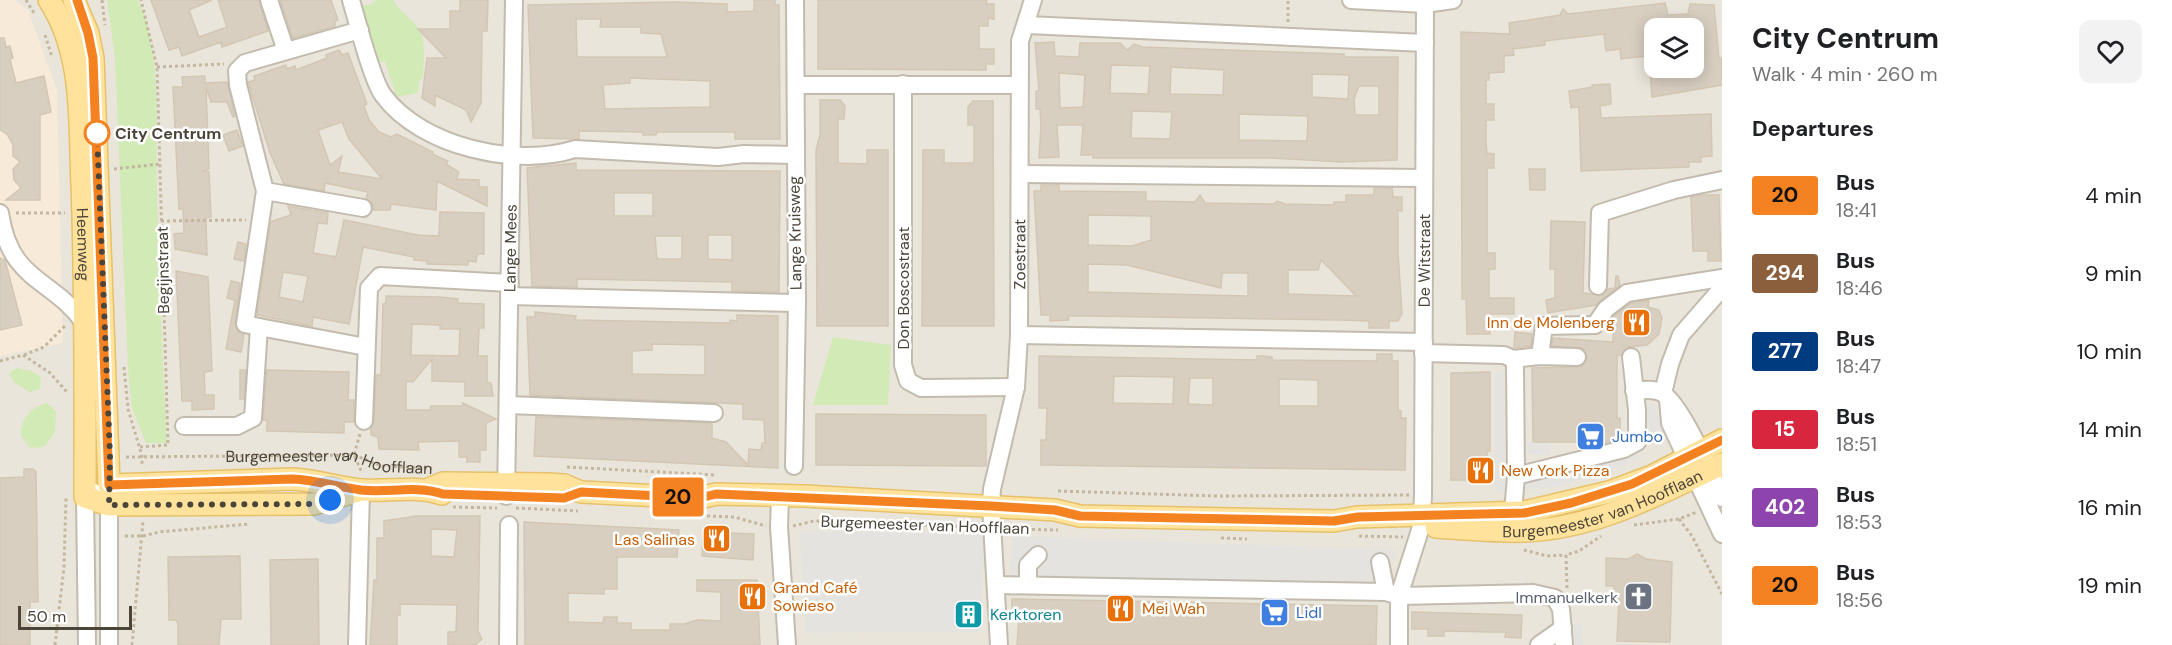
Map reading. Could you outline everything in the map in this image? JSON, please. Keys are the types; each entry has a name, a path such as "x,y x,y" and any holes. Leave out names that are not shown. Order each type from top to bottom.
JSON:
{"main road":[{"name":"Heemweg","path":"49,0 66,34 78,86 75,324 85,497"},
{"name":"Heemweg","path":"77,2 88,33 93,58 109,495"},
{"name":"Burgemeester van Hoofflaan","path":"85,497 109,495 314,504 361,490 429,489 443,483 507,490 564,485 580,501 699,507 716,494 780,510 992,517 1055,510 1080,516 1334,521 1358,517 1421,519 1524,531 1577,524 1614,514 1702,465 1722,440"},
{"name":"Burgemeester van Hoofflaan","path":"1421,519 1513,513 1571,503 1652,476 1702,465"}],"street":[{"path":"269,0 286,51"},
{"path":"351,0 381,94 404,118 464,147 512,156 556,156 576,149 718,157 744,154 794,155"},
{"name":"Lange Mees","path":"507,490 514,0"},
{"name":"Lange Kruisweg","path":"794,466 797,303 794,155 797,85 795,0"},
{"name":"Zoestraat","path":"999,645 992,489 1016,387 1021,174 1020,41 1027,25 1033,0"},
{"path":"1351,0 1425,4 1453,0"},
{"name":"De Witstraat","path":"1393,594 1421,519 1425,4"},
{"path":"1027,25 1288,35 1425,43"},
{"path":"360,30 245,63 237,71 238,85 266,190 245,324 366,347"},
{"name":"Don Boscostraat","path":"903,84 903,365 908,381 921,388 1016,387"},
{"path":"797,85 1019,85"},
{"path":"1021,174 1424,178"},
{"path":"1598,286 1600,213 1674,190 1722,180"},
{"path":"266,190 363,208"},
{"path":"0,213 15,260 28,274 66,303 75,324"},
{"path":"364,421 369,288 380,276 509,290 797,303"},
{"path":"1540,356 1544,326 1594,325 1606,309 1627,293 1722,278"},
{"path":"1666,396 1673,356 1681,335 1722,288"},
{"path":"184,426 237,426 253,418 259,327"},
{"path":"1019,335 1424,347 1504,355 1513,359 1540,356 1577,357"},
{"path":"1516,476 1624,449 1637,442 1631,357"},
{"path":"1513,359 1515,365 1516,476 1513,513"},
{"path":"1634,391 1666,396 1682,417 1702,465 1722,534"},
{"path":"508,405 714,413"},
{"path":"1702,465 1722,498"},
{"path":"357,645 361,490"},
{"path":"109,495 110,645"},
{"path":"85,497 87,645"},
{"path":"780,510 787,645"},
{"path":"508,645 509,525"},
{"name":"Burgemeester van Hoofflaan","path":"1028,585 1028,565 1038,555"},
{"path":"1380,562 1393,594 1399,645"},
{"path":"997,585 1393,594 1533,593 1558,601 1564,637 1539,645"}],"path":[{"path":"26,0 37,17"},
{"name":"Begijnstraat","path":"140,447 168,445 157,67 141,0"},
{"path":"1288,0 1288,35"},
{"path":"42,26 52,57"},
{"path":"157,67 245,63"},
{"path":"112,170 160,164"},
{"name":"Heemweg","path":"0,213 65,213 65,202"},
{"path":"161,221 240,218 260,224"},
{"name":"Heemweg","path":"66,303 75,324"},
{"path":"0,361 44,347 75,324"},
{"path":"23,355 50,373 67,392"},
{"path":"354,455 364,421"},
{"name":"Burgemeester van Hoofflaan","path":"142,456 354,455 382,466 439,469"},
{"path":"564,466 716,475"},
{"path":"1052,491 1217,496 1421,519"},
{"path":"451,507 580,501"},
{"name":"Burgemeester van Hoofflaan","path":"699,507 734,517 780,510 814,520 992,517 1061,531"},
{"path":"1351,536 1421,519"},
{"name":"Burgemeester van Hoofflaan","path":"1631,526 1679,519 1692,536 1722,594"},
{"path":"110,535 143,536 159,532 252,523"},
{"path":"1521,549 1547,556 1579,552 1601,538 1599,531"},
{"path":"55,645 66,534 87,535"},
{"path":"132,645 143,536"},
{"path":"1218,538 1253,538"},
{"path":"1558,601 1568,598 1566,555"}],"shaded area":[{"path":"0,0 1722,0 1722,645 0,645"},
{"path":"0,0 14,0 28,10 57,90 63,343 0,356"},
{"path":"1504,372 1505,491 1495,491 1494,373"},
{"path":"1654,402 1666,441 1655,445 1643,406"},
{"path":"1527,443 1550,443 1550,455 1527,454"},
{"path":"1635,449 1639,458 1618,468 1560,486 1526,490 1526,479 1595,465"},
{"path":"800,531 985,535 979,632 806,633"},
{"path":"1013,536 1398,550 1377,587 1009,579"},
{"path":"1581,623 1583,645 1571,645 1569,624"}],"green space":[{"path":"107,0 138,0 151,43 156,91 160,282 167,443 146,443 132,408 128,369 115,58"},
{"path":"377,0 393,0 420,30 424,58 423,78 419,81 418,93 397,97 385,62 371,62 360,5 370,5"},
{"path":"833,337 891,345 888,405 813,405"},
{"path":"16,368 32,371 41,377 40,389 30,392 15,383 9,374"},
{"path":"47,403 56,412 55,432 44,447 30,448 21,436 22,425 31,411"}],"building":[{"path":"151,0 212,0 189,10 199,37 227,27 218,0 259,0 268,31 222,47 221,42 182,56 179,47 169,50"},
{"path":"280,0 331,0 338,20 335,21 335,26 293,38"},
{"path":"460,0 488,0 487,31 482,31 481,103 471,122 466,110 435,95 435,106 422,98 427,58 446,58 418,29 450,29 450,11 460,11"},
{"path":"754,0 775,0 775,5 779,5 780,139 735,139 735,132 657,132 656,135 643,135 643,132 579,131 579,139 533,138 528,5 675,2 727,4 727,12 754,11","holes":["576,19 601,19 600,27 641,27 641,33 661,34 667,57 577,57","630,78 710,81 710,107 605,109 603,85 630,83"]},
{"path":"818,0 987,0 986,4 994,4 994,19 988,18 988,26 979,26 979,49 994,49 994,64 986,64 986,70 818,69"},
{"path":"1665,3 1668,15 1688,14 1690,4 1714,5 1719,59 1722,58 1722,85 1652,97 1651,78 1704,78 1704,18 1644,18 1644,56 1621,59 1620,49 1606,51 1604,34 1545,41 1545,45 1513,49 1514,55 1504,56 1504,72 1489,73 1489,80 1486,80 1486,104 1494,104 1494,120 1486,120 1487,153 1494,154 1494,168 1487,168 1487,253 1495,253 1495,269 1489,269 1489,298 1514,298 1514,314 1490,314 1490,334 1467,334 1466,299 1462,299 1461,32 1510,34 1509,23 1560,15 1563,9 1568,14"},
{"path":"0,38 4,38 6,47 10,46 13,58 10,59 16,83 44,76 51,112 40,115 40,200 6,200 21,188 14,180 13,169 20,162 13,156 13,145 7,134 0,130"},
{"path":"1054,42 1055,56 1079,57 1080,43 1120,43 1127,50 1134,44 1143,47 1344,54 1344,57 1398,57 1397,160 1343,162 1268,158 1093,158 1093,155 1081,155 1083,125 1057,125 1059,157 1039,158 1041,126 1040,109 1036,109 1036,91 1039,91 1035,43","holes":["1111,65 1150,66 1148,94 1110,93","1171,67 1224,70 1223,95 1170,94","1059,73 1085,75 1083,107 1060,108","1312,74 1349,75 1348,99 1312,97","1359,86 1379,86 1379,115 1355,115 1354,99","1132,111 1172,112 1170,139 1131,138","1239,114 1308,116 1307,141 1239,140"]},
{"path":"339,50 342,55 348,53 367,104 364,106 369,120 379,132 391,137 397,134 448,161 446,164 459,172 456,179 479,180 479,187 487,187 487,206 437,181 436,210 391,204 390,210 373,210 373,204 366,198 368,192 325,183 324,191 284,184 270,153 248,82 255,80 254,76 286,65 287,69 295,66 296,70 327,58 326,55","holes":["342,122 349,139 382,179 338,172 342,156 330,165 318,130"]},
{"path":"205,76 205,83 227,82 235,116 233,117 227,102 211,102 206,87 209,169 203,171 209,172 211,217 206,218 207,255 175,249 174,234 184,233 183,209 179,209 173,87 183,87 182,77"},
{"path":"1610,84 1611,104 1600,106 1601,118 1711,114 1712,156 1701,157 1701,162 1689,162 1689,167 1581,171 1579,107 1571,108 1569,91 1593,87 1592,85"},
{"path":"820,100 840,100 845,106 844,119 838,119 838,163 867,164 867,150 888,150 888,326 817,326 816,150 820,135"},
{"path":"973,101 993,101 994,326 922,326 923,150 944,150 944,163 974,163 974,125 968,125 968,107"},
{"path":"237,130 243,146 229,151 223,135"},
{"path":"576,163 576,170 780,171 779,292 732,291 732,282 577,279 577,287 532,286 527,168","holes":["614,193 653,193 653,216 614,216","708,235 732,235 732,260 708,259","655,236 682,236 682,259 657,259"]},
{"path":"1529,169 1545,169 1545,190 1530,190"},
{"path":"1041,185 1059,185 1059,191 1146,192 1146,201 1195,202 1200,195 1205,203 1274,204 1277,201 1285,204 1334,205 1334,202 1346,202 1346,195 1374,195 1374,188 1392,188 1393,197 1402,197 1402,211 1398,210 1398,252 1402,314 1398,321 1389,321 1389,328 1369,328 1369,321 1340,320 1068,316 1069,320 1050,321 1050,315 1041,315 1034,191 1041,191","holes":["1088,215 1151,216 1151,240 1132,246 1088,245","1321,260 1356,296 1288,294 1288,270 1318,270","1088,264 1127,265 1221,288 1222,273 1248,273 1248,296 1088,292"]},
{"path":"1719,195 1721,261 1708,261 1708,251 1693,251 1691,197"},
{"path":"288,206 328,213 327,224 318,223 313,253 336,257 344,220 418,235 439,236 440,212 484,213 484,254 477,254 476,262 468,261 468,265 427,264 427,261 414,260 414,257 363,247 349,324 313,317 312,326 257,315 270,225 272,221 291,215","holes":["283,272 308,276 303,302 279,297"]},
{"path":"1551,221 1585,222 1583,293 1602,295 1608,289 1615,288 1616,276 1618,276 1620,285 1596,305 1548,313 1546,300 1555,298 1555,269 1550,269"},
{"path":"238,242 246,244 244,261 234,259"},
{"path":"0,258 5,260 22,325 0,330"},
{"path":"176,271 208,277 212,371 204,372 205,395 214,395 214,409 192,410 192,401 182,401"},
{"path":"231,281 240,283 235,323 238,332 244,335 241,352 226,349 235,300 227,298"},
{"path":"386,296 440,297 458,299 458,303 484,304 484,328 479,328 478,356 487,356 487,382 491,383 493,396 465,396 465,382 432,381 432,359 413,382 406,381 406,410 430,410 431,406 462,406 463,403 496,419 486,423 486,450 480,450 480,462 467,462 467,457 459,457 459,441 418,442 419,450 379,449 378,437 371,435 371,429 374,421 376,375 381,375 383,304 386,303","holes":["412,324 440,325 440,329 460,329 459,356 411,355"]},
{"path":"1649,300 1648,307 1659,310 1662,318 1659,334 1647,345 1629,347 1621,355 1617,355 1617,418 1620,418 1620,439 1610,442 1533,442 1532,368 1577,367 1582,366 1587,358 1582,348 1552,346 1553,338 1613,342 1614,316 1631,303"},
{"path":"535,312 576,316 575,320 730,323 730,320 737,321 737,315 778,316 778,468 534,456 536,417 712,423 712,438 726,442 748,465 749,449 761,450 762,443 765,443 764,420 743,419 743,404 530,395 527,317 535,317","holes":["652,344 705,345 705,375 632,374 632,351 652,350"]},
{"path":"1515,332 1532,334 1531,346 1514,348"},
{"path":"1377,354 1392,354 1392,361 1398,361 1398,411 1401,411 1401,418 1406,418 1405,470 1041,465 1041,440 1046,440 1047,408 1039,408 1039,356 1257,360 1257,356 1264,356 1272,357 1272,360 1377,361","holes":["1114,376 1174,377 1173,404 1113,403","1190,378 1213,378 1213,405 1188,404","1279,379 1318,380 1318,406 1279,406"]},
{"path":"240,370 246,370 244,399 240,399"},
{"path":"267,370 349,372 348,400 354,400 354,422 344,422 344,433 267,431 267,420 263,420"},
{"path":"1490,372 1490,451 1487,451 1487,480 1451,480 1451,373"},
{"path":"816,414 986,415 986,466 816,465"},
{"path":"24,469 33,469 36,472 38,602 30,602 30,645 0,645 0,478 24,477"},
{"path":"416,516 480,516 478,631 482,639 475,645 448,645 448,632 456,632 457,605 400,604 400,615 397,615 397,645 370,645 374,580 377,580 377,538 384,538 384,521","holes":["431,529 457,530 454,557 431,556"]},
{"path":"524,522 679,530 677,557 617,557 617,589 604,589 604,594 568,593 568,622 603,623 604,617 617,617 617,623 631,623 631,630 670,630 670,624 684,624 697,620 721,621 721,592 697,591 697,580 757,580 760,645 525,645"},
{"path":"703,532 754,534 753,560 702,556"},
{"name":"Immanuelkerk","path":"1637,554 1646,559 1672,562 1670,642 1617,641 1619,599 1613,599 1614,586 1606,586 1606,558 1628,559"},
{"path":"240,556 241,619 221,619 219,645 178,645 178,623 176,620 169,620 168,557"},
{"path":"318,559 319,645 271,645 270,560"},
{"path":"1012,599 1377,606 1376,645 1017,645 1019,619 1012,619"},
{"path":"1412,612 1522,615 1521,638 1505,637 1506,632 1444,631 1444,636 1428,636 1428,629 1412,629"}],"bus line":[{"name":"20","path":"77,0 88,33 93,58 110,456 109,485 292,479 316,480 361,490 429,489 443,494 564,498 581,492 700,498 716,494 804,496 1055,510 1080,516 1334,521 1358,517 1524,513 1571,503 1632,484 1722,440"}],"place":[{"name":"City Centrum","path":"97,133"},
{"name":"Inn de Molenberg","path":"1636,322"},
{"name":"Jumbo","path":"1591,436"},
{"name":"New York Pizza","path":"1480,470"},
{"name":"Las Salinas","path":"716,539"},
{"name":"Grand Café Sowieso","path":"752,596"},
{"name":"Immanuelkerk","path":"1639,597"},
{"name":"Mei Wah","path":"1121,608"},
{"name":"Lidl","path":"1275,612"},
{"name":"Kerktoren","path":"969,614"}],"route":[{"path":"97,133 110,456 109,505 314,504 330,500"}]}
